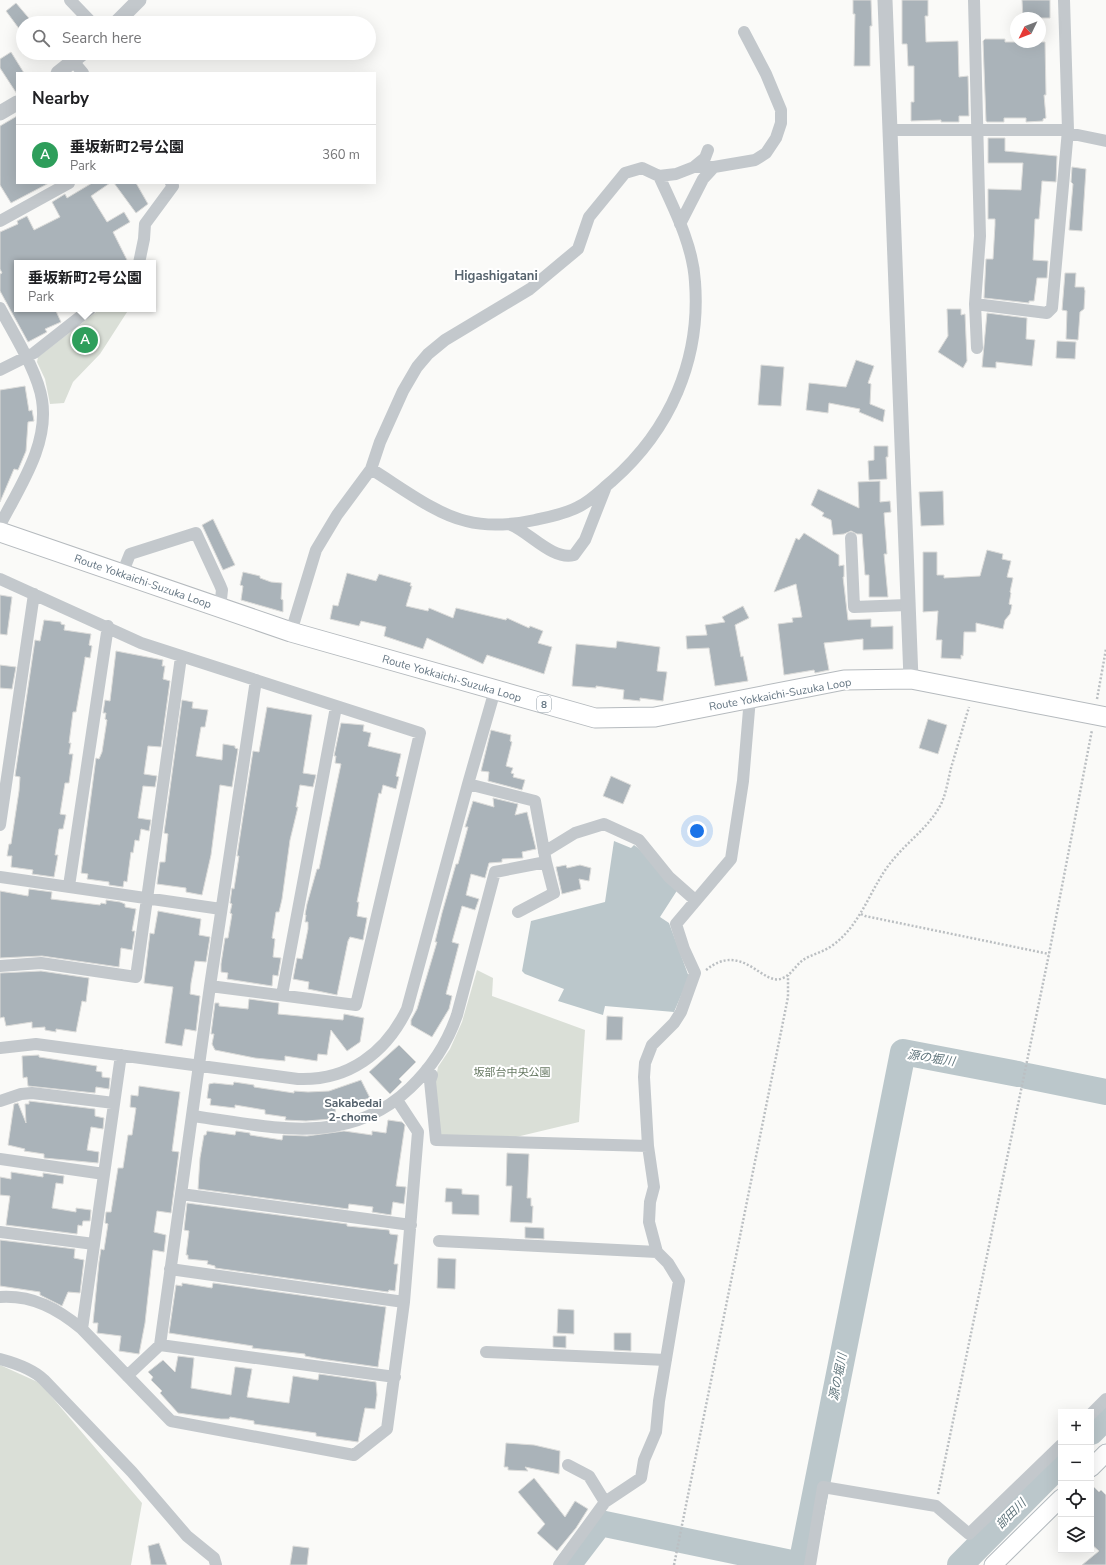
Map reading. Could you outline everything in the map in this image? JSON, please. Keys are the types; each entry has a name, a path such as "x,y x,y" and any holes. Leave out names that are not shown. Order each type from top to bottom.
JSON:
{"main road":[{"name":"Route Yokkaichi-Suzuka Loop","path":"0,532 291,632 595,718 655,717 844,680 911,679 1100,716"},
{"path":"1094,1465 1106,1453"},
{"path":"993,1565 1058,1501"}],"street":[{"path":"70,0 85,16"},
{"path":"123,16 139,0"},
{"path":"885,0 911,679"},
{"path":"974,0 980,236 975,304 977,348"},
{"path":"975,304 1047,313 1052,308 1068,132 1064,0"},
{"path":"694,167 714,167 755,160 770,148 780,128 782,116 778,101 744,32"},
{"path":"59,72 74,60"},
{"path":"79,60 83,72"},
{"path":"0,113 16,104"},
{"path":"890,130 1068,132 1106,141"},
{"path":"291,632 316,550 336,516 371,469 380,442 400,398 417,367 428,354 445,340 530,289 578,249 589,217 625,173 642,168 660,176 676,174 694,167 704,158 708,150"},
{"path":"680,224 703,179 714,167"},
{"path":"371,469 440,512 479,524 511,524 573,510 587,502 608,485 634,459 658,430 675,397 685,371 691,345 696,291 693,266 680,224 660,176"},
{"path":"0,221 67,184"},
{"path":"140,260 144,239 145,224 173,186 172,184"},
{"path":"0,308 25,358 42,398 42,427 34,458 0,524"},
{"path":"0,370 25,358 86,312"},
{"path":"511,524 556,553 563,556 574,555 580,549 587,536 599,499 608,485"},
{"path":"122,574 130,554 196,533 220,585 220,608"},
{"path":"851,538 854,607 907,605"},
{"path":"0,579 108,626 141,643 420,734 356,1005 210,986"},
{"path":"0,825 34,594"},
{"path":"69,886 108,626"},
{"path":"0,966 41,964 136,977 181,657"},
{"path":"127,1376 160,1345 198,1066 256,680"},
{"path":"0,1048 36,1044 313,1080 330,1077 359,1065 380,1049 399,1026 407,1009 495,690"},
{"path":"559,1565 605,1502 641,1478 644,1460 656,1432 659,1401 679,1281 668,1263 657,1252 649,1222 650,1202 654,1187 648,1146 644,1077 645,1063 652,1045 674,1023 681,1012 695,973 684,949 676,924 731,859 743,781 750,698"},
{"path":"282,995 336,707"},
{"path":"468,784 535,801 545,857 554,893 518,912"},
{"path":"192,1116 298,1129 329,1128 380,1112 397,1100 427,1069 442,1050 457,1015 495,872 545,857 574,833 604,824 639,840 669,877 695,900"},
{"path":"0,877 221,909"},
{"path":"82,1329 121,1055"},
{"path":"427,1069 432,1075 430,1081 436,1140 648,1146"},
{"path":"0,1101 21,1094 32,1093 114,1103"},
{"path":"0,1298 22,1298 42,1303 58,1310 82,1329 171,1421 354,1454 387,1429 395,1377 404,1302 418,1132 397,1100"},
{"path":"0,1159 104,1174"},
{"path":"181,1194 411,1225"},
{"path":"0,1232 94,1244"},
{"path":"439,1241 657,1252"},
{"path":"170,1269 404,1302"},
{"path":"160,1345 395,1377"},
{"path":"486,1352 666,1360"},
{"path":"0,1359 10,1361 38,1374 132,1472 187,1536 214,1558 216,1565"},
{"path":"1094,1411 1106,1399"},
{"path":"810,1565 823,1487 936,1506 970,1534 1058,1448"},
{"path":"568,1465 589,1476 605,1502"}],"path":[{"path":"936,1506 1049,954 1100,716 1106,649"},
{"path":"693,979 711,966 729,959 755,967 779,980 788,975 804,959 834,945 861,914 892,861 919,833 940,806 973,691"},
{"path":"861,914 1049,954"},
{"path":"674,1565 788,998 788,975"}],"green space":[{"path":"96,312 127,312 100,354 73,382 64,403 50,404 45,379 37,362 38,357"},
{"name":"坂部台中央公園","path":"477,970 493,978 492,996 585,1030 579,1122 512,1138 440,1135 435,1083 438,1067 450,1049 462,1022"},
{"path":"0,1365 40,1383 142,1503 131,1565 0,1565"}],"shaded area":[{"path":"614,841 631,848 634,845 638,848 678,889 660,917 669,923 689,977 674,1012 605,1006 603,1015 558,1001 564,989 525,974 522,971 531,921 605,902"}],"building":[{"path":"853,0 871,0 872,26 870,26 870,66 854,66 855,14 853,14"},
{"path":"902,0 928,0 928,16 925,16 926,42 958,41 959,77 968,76 969,116 959,116 959,122 941,122 941,120 911,121 911,102 914,102 914,66 908,66 907,44 902,44"},
{"path":"1022,0 1050,0 1050,18 1046,18 1046,12 1023,12"},
{"path":"16,3 27,16 16,16 16,25 6,11"},
{"path":"985,39 1005,39 1005,42 1010,42 1010,48 1045,48 1046,95 1044,95 1046,118 1043,119 1043,121 1026,122 1026,118 1004,118 1004,122 986,121 983,41"},
{"path":"11,52 23,72 16,72 16,92 0,68 0,59"},
{"path":"16,117 16,184 47,184 11,203 0,185 0,126"},
{"path":"988,138 1005,138 1005,151 1057,156 1056,182 1042,181 1039,219 1035,219 1033,260 1048,261 1047,278 1037,278 1034,301 1029,301 1029,303 984,298 986,259 993,259 995,225 995,219 988,219 988,189 1021,190 1023,163 988,163"},
{"path":"1072,167 1086,169 1082,231 1069,230 1073,184 1071,182"},
{"path":"90,184 109,184 91,196 107,222 124,212 130,222 113,232 127,260 14,260 14,312 56,312 61,322 45,329 47,332 28,342 0,291 0,274 2,273 0,269 0,232 18,224 17,221 27,216 34,230 60,217 52,202 65,194 67,198"},
{"path":"115,184 137,184 148,204 136,213"},
{"path":"1065,273 1076,273 1075,287 1084,287 1085,291 1084,309 1080,312 1078,340 1066,339 1067,311 1062,310"},
{"path":"947,309 961,309 961,315 965,314 967,361 963,368 938,352 948,336"},
{"path":"987,313 1027,318 1026,339 1035,340 1032,366 996,362 996,368 982,367"},
{"path":"1057,341 1076,342 1075,359 1056,358"},
{"path":"856,360 874,366 868,383 871,384 870,404 885,410 883,422 859,412 860,409 829,403 828,413 806,410 809,383 846,387"},
{"path":"761,365 784,367 781,406 758,405"},
{"path":"25,386 29,411 32,410 34,421 28,422 26,451 18,470 14,469 0,502 0,390"},
{"path":"874,446 888,446 888,457 886,457 887,479 869,480 868,461 874,460"},
{"path":"880,481 880,502 890,501 891,512 884,513 887,554 884,554 888,597 869,597 869,575 865,575 862,534 857,534 851,531 844,534 833,535 831,520 822,516 824,513 811,505 818,489 859,508 858,482"},
{"path":"943,491 944,525 921,526 919,492"},
{"path":"213,519 235,565 223,570 202,525"},
{"path":"804,533 839,555 839,566 844,565 843,577 848,620 871,619 871,627 893,626 893,649 863,650 863,639 824,643 829,670 815,673 814,670 784,675 778,624 793,622 792,618 802,617 796,584 774,592 796,538 799,540"},
{"path":"987,550 1003,554 1002,559 1011,561 1007,577 1013,578 1009,604 1012,605 1010,614 1005,620 1003,629 976,623 976,632 964,632 963,656 961,655 961,659 941,658 942,640 936,640 938,611 923,612 923,552 937,552 937,575 944,575 944,578 980,576"},
{"path":"243,572 260,576 260,578 271,582 282,583 281,599 283,600 283,612 241,600 243,586 240,585"},
{"path":"347,573 376,581 379,574 411,583 410,586 412,586 406,606 428,611 429,608 453,618 456,608 506,620 507,618 529,628 530,626 543,631 538,643 552,647 544,674 487,655 483,664 427,638 423,649 384,636 386,627 361,621 359,626 330,619 333,605 338,606"},
{"path":"0,595 12,597 7,635 0,634"},
{"path":"743,606 749,618 735,625 741,657 743,656 748,681 715,686 709,648 687,649 686,636 707,635 705,625 725,622 722,617"},
{"path":"44,620 61,622 61,624 65,625 64,630 91,634 89,645 92,646 90,658 85,657 76,712 73,712 69,754 73,754 69,783 65,783 60,814 66,815 63,829 59,829 55,855 58,855 54,877 32,874 33,870 11,867 12,856 7,856 9,844 11,844 19,791 20,777 15,776 35,640 40,641"},
{"path":"617,641 660,647 657,671 667,672 663,701 640,698 640,701 623,699 624,690 596,686 596,688 572,686 576,644 616,648"},
{"path":"116,651 163,660 162,666 165,666 163,679 170,681 161,747 148,746 144,774 157,776 155,787 143,786 138,818 151,820 149,831 141,829 139,841 135,840 133,853 131,852 127,882 124,881 123,887 109,885 109,882 87,879 88,874 81,873 96,758 99,759 102,752 107,720 105,719 106,713 103,713 105,700 110,701"},
{"path":"0,665 16,667 12,689 0,688"},
{"path":"182,700 193,702 192,708 208,710 205,727 201,727 196,756 222,760 223,744 235,746 235,748 238,749 232,787 220,785 211,855 202,895 186,892 186,888 157,884 160,862 165,862 168,834 164,833"},
{"path":"267,707 312,715 303,773 316,775 313,787 300,785 296,807 298,807 290,840 282,899 279,912 276,912 272,938 275,939 273,957 281,958 278,976 273,975 272,986 227,979 228,973 221,972 225,938 228,938 232,914 230,913 232,904 230,903 232,888 234,889 239,856 237,856 253,751 259,752"},
{"path":"928,719 947,725 938,754 919,748"},
{"path":"341,723 364,725 363,731 371,733 368,746 401,754 396,776 399,777 396,789 383,785 381,794 379,793 357,902 359,902 357,916 367,918 363,940 350,937 348,941 337,995 308,989 309,982 293,979 297,958 302,959 308,929 308,922 305,922 307,904 317,869 319,869 341,764 335,763 336,756 334,756"},
{"path":"491,730 511,735 510,741 512,742 506,766 513,768 511,773 514,774 513,777 525,780 522,790 488,781 489,772 481,771"},
{"path":"611,776 631,785 623,804 603,796"},
{"path":"493,798 518,804 515,815 527,812 536,849 522,852 523,858 502,859 502,862 489,863 485,878 471,874 466,895 479,899 475,910 462,906 452,942 459,944 446,994 452,996 449,1009 432,1037 411,1025 411,1020 417,1009 437,942 435,942 442,913 456,864 458,864 468,827 465,827 473,801 494,807"},
{"path":"566,865 567,868 580,865 591,868 589,881 579,879 581,889 562,894 556,867"},
{"path":"29,889 52,892 51,899 100,905 101,903 106,904 106,900 120,902 125,904 125,907 136,909 132,931 135,931 132,950 121,948 119,967 42,956 0,958 0,891 28,896"},
{"path":"158,911 201,919 199,935 210,937 206,962 195,961 191,983 190,994 200,996 196,1031 185,1029 182,1046 165,1043 173,987 144,983 150,933 154,934"},
{"path":"41,971 89,978 86,1002 82,1001 76,1032 56,1029 56,1032 45,1030 45,1027 32,1028 32,1022 6,1026 4,1017 0,1018 0,973"},
{"path":"249,999 279,1003 278,1014 343,1020 344,1014 364,1018 360,1042 347,1051 331,1030 327,1055 318,1054 317,1061 285,1056 285,1061 255,1058 215,1050 212,1044 214,1034 211,1034 215,1003 219,1003 219,1006 248,1009"},
{"path":"607,1016 623,1017 622,1040 606,1040"},
{"path":"399,1045 416,1062 399,1079 402,1082 390,1094 369,1072"},
{"path":"39,1055 39,1057 97,1066 96,1071 102,1072 102,1077 110,1078 109,1089 96,1087 95,1093 28,1086 27,1077 23,1078 22,1056"},
{"path":"361,1080 370,1098 335,1107 336,1118 332,1119 306,1121 285,1120 286,1117 265,1114 265,1110 235,1105 235,1108 210,1105 211,1099 207,1098 209,1084 214,1083 233,1085 234,1082 254,1085 254,1087 294,1093 294,1091 329,1091"},
{"path":"139,1086 180,1092 172,1151 179,1152 171,1213 157,1211 154,1232 166,1235 164,1252 153,1250 145,1323 139,1354 119,1351 121,1336 97,1333 98,1323 93,1323 99,1262 101,1249 104,1250 108,1224 105,1223 106,1212 111,1212 118,1168 123,1168 128,1135 132,1135 136,1108 130,1107 131,1095 138,1096"},
{"path":"29,1101 95,1109 95,1116 104,1118 103,1129 91,1127 87,1150 99,1152 98,1163 44,1158 44,1154 24,1151 25,1149 8,1145 14,1104 18,1103 26,1123 25,1104 29,1104"},
{"path":"388,1120 402,1122 405,1125 396,1186 406,1187 404,1204 393,1202 391,1215 372,1212 373,1207 349,1204 348,1209 198,1189 200,1158 204,1135 206,1135 207,1131 235,1135 236,1131 250,1133 250,1135 282,1140 283,1135 307,1136 344,1131 372,1135 372,1131 386,1133"},
{"path":"507,1153 529,1154 527,1198 531,1198 531,1206 533,1206 532,1223 510,1222 512,1186 506,1186"},
{"path":"11,1172 43,1177 43,1173 64,1176 63,1184 56,1183 52,1208 76,1212 76,1208 91,1210 90,1221 83,1221 82,1226 78,1225 77,1234 6,1225 10,1196 0,1195 0,1177 11,1179"},
{"path":"446,1188 462,1189 462,1194 479,1195 479,1215 452,1214 452,1202 445,1202"},
{"path":"187,1203 347,1224 347,1226 389,1230 390,1234 398,1235 394,1264 398,1264 395,1291 389,1290 388,1292 215,1268 215,1266 207,1264 208,1261 188,1259 188,1255 186,1255 189,1231 184,1230"},
{"path":"525,1227 544,1228 544,1239 525,1238"},
{"path":"0,1240 75,1249 74,1258 84,1260 80,1293 68,1292 62,1306 40,1295 40,1292 0,1286"},
{"path":"438,1258 456,1259 455,1289 437,1288"},
{"path":"182,1283 212,1288 213,1283 386,1307 378,1367 321,1359 305,1356 305,1354 252,1348 253,1346 169,1333 176,1285 182,1286"},
{"path":"558,1309 574,1310 574,1334 557,1333"},
{"path":"614,1333 631,1333 631,1351 614,1350"},
{"path":"553,1336 566,1336 566,1348 553,1347"},
{"path":"178,1356 194,1358 191,1388 231,1395 235,1367 252,1369 247,1397 289,1403 293,1376 318,1380 319,1374 376,1382 377,1395 375,1409 365,1408 358,1442 316,1436 316,1433 254,1424 254,1421 230,1417 229,1419 221,1419 178,1413 160,1393 162,1391 151,1380 153,1377 148,1372 163,1360 175,1372"},
{"path":"506,1443 534,1445 560,1451 559,1474 525,1467 528,1471 508,1470 508,1467 504,1467"},
{"path":"534,1478 565,1517 575,1501 588,1509 576,1528 557,1551 537,1533 545,1524 518,1492"},
{"path":"1094,1487 1099,1492 1101,1490 1106,1495 1106,1565 1082,1565 1099,1551 1094,1547"},
{"path":"159,1543 167,1565 151,1565 148,1546"},
{"path":"293,1546 309,1548 307,1565 290,1565"}],"waterway":[{"name":"源の堀川","path":"568,1565 600,1523 801,1565 903,1052 1018,1074"},
{"name":"源の堀川","path":"1027,1076 1106,1092"},
{"name":"部田川","path":"1094,1429 1106,1417"},
{"name":"部田川","path":"960,1565 1058,1466"}],"place":[{"name":"垂坂新町2号公園","path":"85,340"}],"district":[{"name":"Higashigatani","path":"496,275"},
{"name":"Sakabedai 2-chome","path":"353,1110"}]}
